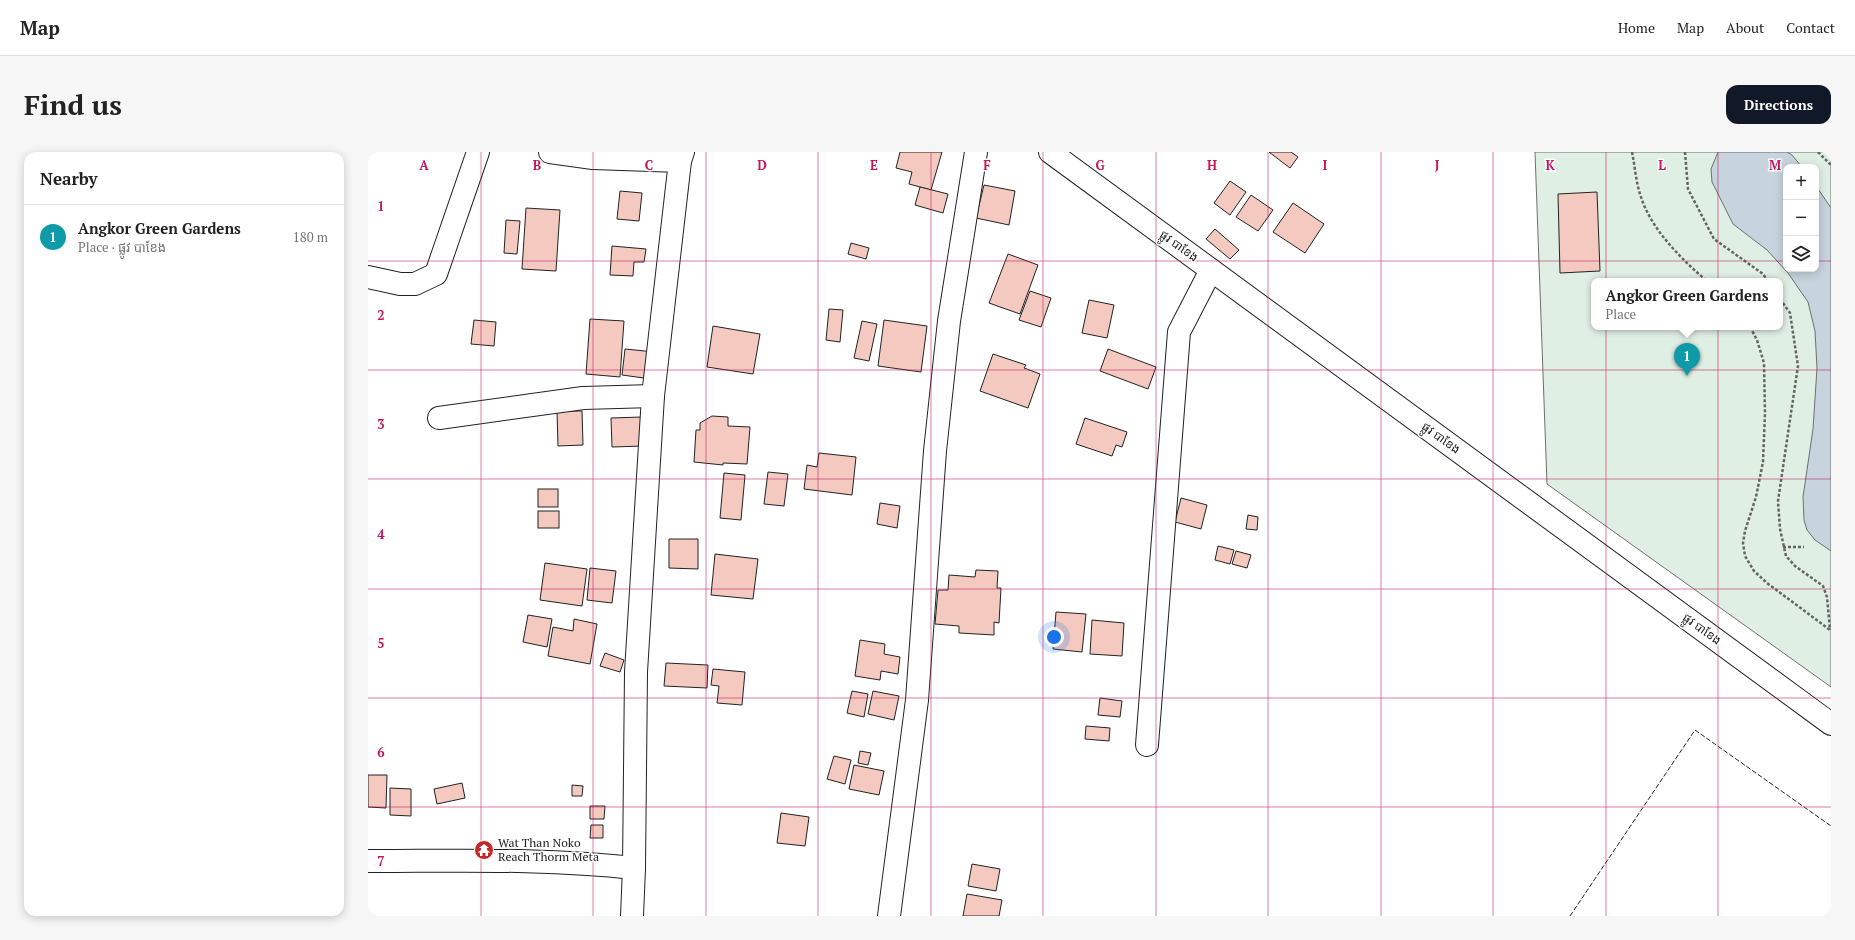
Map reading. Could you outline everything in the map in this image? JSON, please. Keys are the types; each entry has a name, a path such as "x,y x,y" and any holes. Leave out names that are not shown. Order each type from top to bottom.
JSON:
{"street":[{"path":"368,277 400,284 415,284 436,274 478,152"},
{"path":"550,152 593,158 682,157 653,396 636,672 634,868 632,916"},
{"path":"889,916 918,700 934,451 948,328 976,152"},
{"name":"ផ្លូវ បាខែង","path":"1050,152 1831,724"},
{"path":"1147,745 1179,332 1211,270"},
{"path":"439,418 583,398 653,396"},
{"path":"368,861 516,862 612,865 634,868"}],"path":[{"path":"1632,152 1641,198 1656,228 1683,260 1704,278"},
{"path":"1685,152 1688,189 1714,239 1763,274 1766,278"},
{"path":"1818,152 1831,165"},
{"path":"1783,303 1790,313 1798,366 1778,501 1783,547 1786,556 1795,566 1823,586 1827,597 1830,630"},
{"path":"1752,330 1758,340 1764,363 1763,462 1756,497 1745,531 1743,543 1745,556 1754,571 1767,583 1830,630"},
{"path":"1783,547 1804,547"}],"green space":[{"path":"1535,152 1831,152 1831,687 1547,484"}],"shaded area":[{"path":"1718,152 1787,152 1792,155 1800,164 1783,164 1783,268 1767,250 1733,224 1712,182 1711,169"},
{"path":"1819,190 1831,208 1831,551 1815,540 1807,530 1804,520 1803,497 1813,429 1817,368 1815,331 1808,302 1787,272 1819,272"}],"building":[{"path":"900,152 942,152 931,190 909,184 912,172 896,168"},
{"path":"1269,152 1291,152 1298,157 1290,168"},
{"path":"1230,181 1246,192 1230,215 1214,203"},
{"path":"984,185 1015,191 1009,225 976,218"},
{"path":"920,187 948,194 943,213 915,205"},
{"path":"620,191 642,193 639,221 617,219"},
{"path":"1597,192 1600,271 1560,273 1558,194"},
{"path":"1251,195 1273,210 1258,231 1236,217"},
{"path":"1293,203 1324,224 1305,253 1273,232"},
{"path":"526,208 560,210 556,271 522,269"},
{"path":"506,220 520,221 517,254 504,253"},
{"path":"1215,229 1239,250 1230,259 1206,239"},
{"path":"851,243 869,248 866,259 848,254"},
{"path":"612,246 646,249 644,262 634,262 633,276 610,275"},
{"path":"1008,254 1038,265 1020,314 989,303"},
{"path":"1030,291 1051,298 1041,327 1019,320"},
{"path":"1089,300 1114,305 1107,338 1082,333"},
{"path":"829,309 843,310 840,342 826,340"},
{"path":"590,319 624,321 620,377 586,374"},
{"path":"474,320 496,322 494,346 471,344"},
{"path":"884,320 927,326 921,372 878,366"},
{"path":"862,321 877,324 869,361 854,358"},
{"path":"713,326 760,334 753,374 707,367"},
{"path":"625,349 655,352 651,379 622,375"},
{"path":"1108,349 1156,367 1148,389 1100,371"},
{"path":"993,354 1026,365 1024,368 1040,374 1028,408 980,391"},
{"path":"557,411 582,411 583,445 558,446"},
{"path":"712,416 728,417 728,426 750,427 747,464 723,463 723,465 694,462 696,430 700,430 700,423"},
{"path":"642,417 643,446 612,447 611,418"},
{"path":"1085,418 1127,432 1122,447 1116,445 1112,456 1076,444"},
{"path":"819,453 856,457 852,495 804,489 807,465 817,467"},
{"path":"768,472 788,474 784,506 764,504"},
{"path":"724,473 745,475 741,520 720,518"},
{"path":"538,489 558,489 558,507 538,507"},
{"path":"1181,498 1207,505 1201,529 1175,522"},
{"path":"880,503 900,506 897,528 877,524"},
{"path":"538,511 559,511 559,528 538,528"},
{"path":"1248,515 1258,517 1257,530 1246,529"},
{"path":"669,539 698,539 698,569 669,568"},
{"path":"1218,546 1234,550 1230,564 1215,560"},
{"path":"1236,551 1251,555 1247,568 1232,564"},
{"path":"715,554 758,559 753,599 711,595"},
{"path":"545,563 587,569 582,606 540,600"},
{"path":"590,568 616,571 612,603 587,600"},
{"path":"976,570 998,571 997,588 1001,588 999,623 994,622 994,635 959,633 959,626 935,624 938,590 948,590 949,575 975,577"},
{"path":"1056,612 1086,614 1082,652 1053,649"},
{"path":"528,615 552,619 547,647 523,642"},
{"path":"574,619 597,624 590,664 548,656 553,627 573,631"},
{"path":"1092,620 1124,623 1122,656 1090,654"},
{"path":"860,640 885,644 884,654 900,657 898,674 881,671 880,680 855,676"},
{"path":"605,653 624,660 620,672 600,666"},
{"path":"666,663 708,665 707,688 664,686"},
{"path":"713,669 745,672 742,705 717,703 719,686 711,685"},
{"path":"852,691 868,694 864,717 847,713"},
{"path":"873,691 899,696 894,720 868,714"},
{"path":"1100,698 1122,701 1120,717 1098,715"},
{"path":"1086,726 1110,728 1109,741 1085,739"},
{"path":"860,751 871,753 868,765 858,763"},
{"path":"834,756 851,760 845,784 827,779"},
{"path":"854,765 884,771 879,795 849,789"},
{"path":"368,775 387,775 386,808 368,807"},
{"path":"462,783 465,798 437,804 434,789"},
{"path":"572,785 583,786 582,796 572,796"},
{"path":"390,788 411,789 411,816 390,815"},
{"path":"590,806 605,806 604,819 590,819"},
{"path":"781,813 809,817 805,846 777,843"},
{"path":"591,825 603,825 603,838 590,838"},
{"path":"972,864 1000,869 996,891 968,886"},
{"path":"967,894 1002,900 999,916 963,916"}],"fence":[{"path":"1570,916 1695,730 1831,826"}],"place":[{"name":"Angkor Green Gardens","path":"1687,376"},
{"name":"Wat Than Noko Reach Thorm Meta","path":"484,850"}]}
